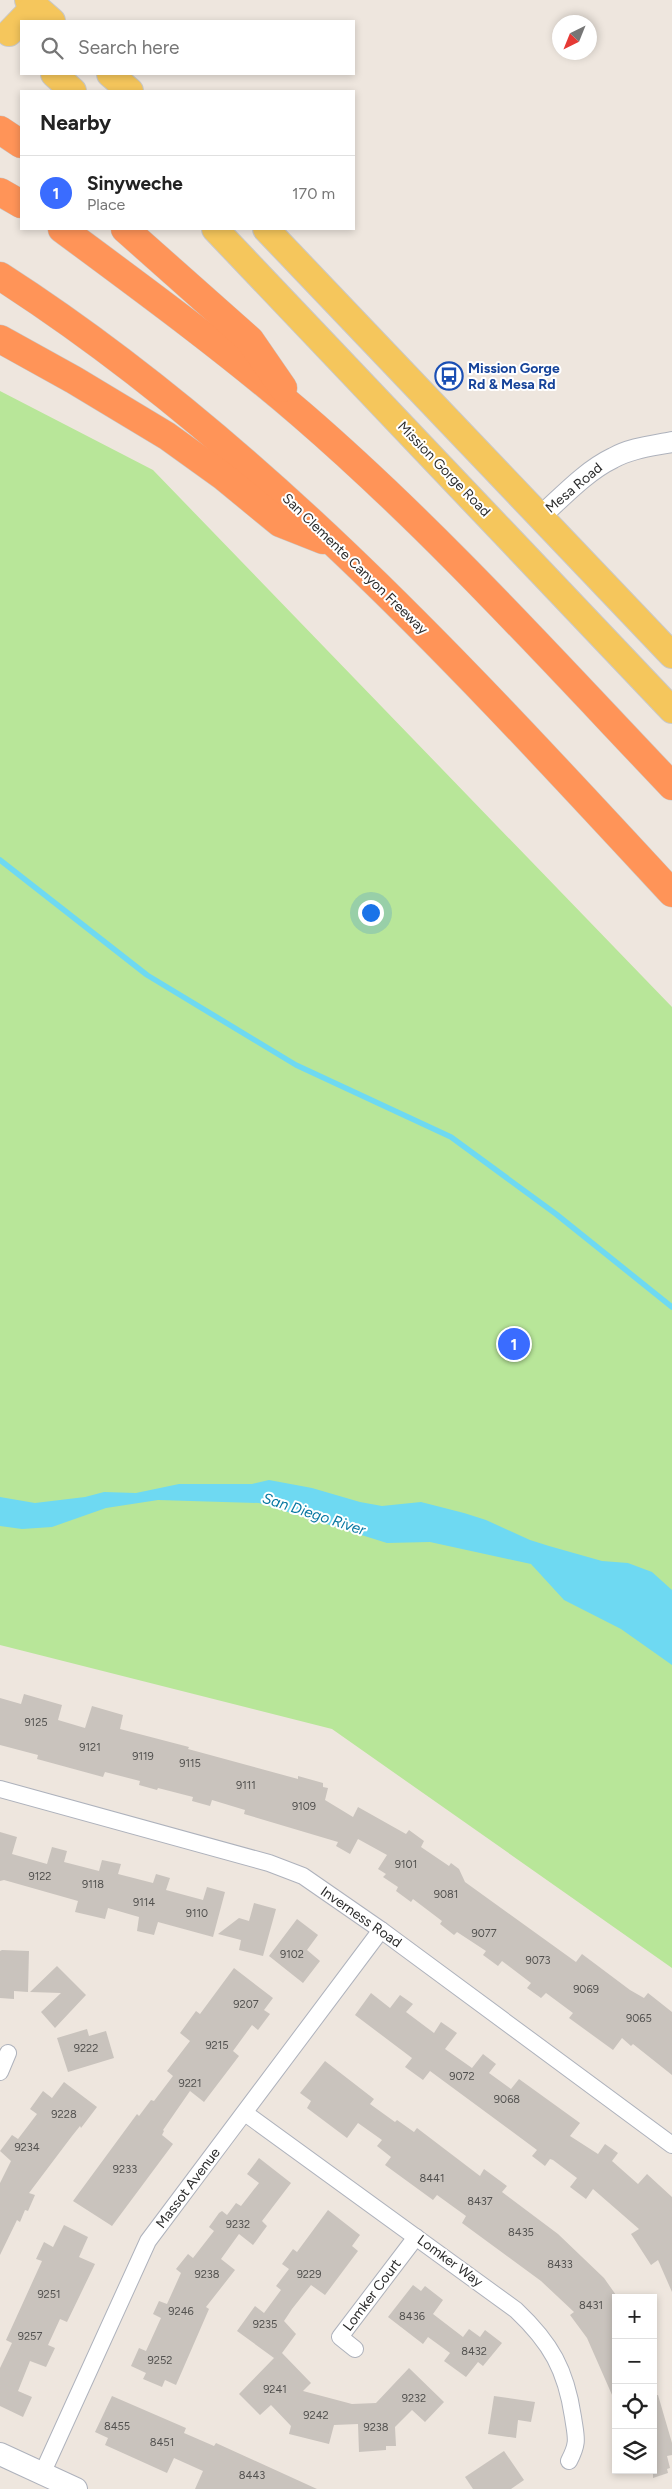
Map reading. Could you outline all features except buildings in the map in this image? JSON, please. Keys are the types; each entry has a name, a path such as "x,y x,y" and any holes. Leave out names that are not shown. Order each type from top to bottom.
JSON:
{"highway":[{"path":"0,130 20,143"},
{"path":"0,192 20,203"},
{"path":"63,230 225,351 302,416 408,512 541,647 672,786"},
{"path":"126,230 250,340 302,416"},
{"name":"San Clemente Canyon Freeway","path":"0,276 46,306 203,425 280,490 505,713 672,894"},
{"path":"0,340 74,380 167,436 224,477 280,522 338,546"}],"main road":[{"path":"25,20 39,7"},
{"path":"10,34 20,25"},
{"path":"55,75 72,90"},
{"path":"111,75 129,90"},
{"name":"Mission Gorge Road","path":"216,230 672,710"},
{"path":"267,230 672,655"},
{"path":"273,290 301,265"},
{"name":"Mesa Road","path":"513,542 541,516"},
{"path":"0,2454 76,2489"}],"street":[{"name":"Mesa Road","path":"541,516 595,468 613,457 637,449 672,442"},
{"name":"Inverness Road","path":"0,1789 287,1869 317,1886 381,1930 672,2145"},
{"name":"Massot Avenue","path":"42,2474 148,2241 381,1930"},
{"path":"0,2072 8,2053"},
{"name":"Lomker Way","path":"245,2112 516,2310 548,2346 569,2387 577,2445 569,2461"},
{"name":"Lomker Court","path":"355,2349 340,2337 416,2237"}],"green space":[{"path":"0,391 153,470 672,1007 672,1968 332,1729 0,1645"}],"water":[{"name":"San Diego River","path":"269,1480 312,1488 360,1502 382,1506 421,1502 486,1520 530,1540 549,1546 602,1561 628,1563 652,1572 672,1590 672,1665 621,1629 564,1600 531,1564 430,1542 387,1543 259,1503 158,1500 106,1508 52,1527 22,1529 0,1526 0,1497 35,1503 85,1497 104,1492 136,1493 179,1484 252,1484"}],"waterway":[{"path":"0,860 147,975 296,1065 451,1137 556,1214 672,1307"}],"place":[{"name":"Mission Gorge Rd & Mesa Rd","path":"449,376"},
{"name":"Sinyweche","path":"514,1344"}]}
